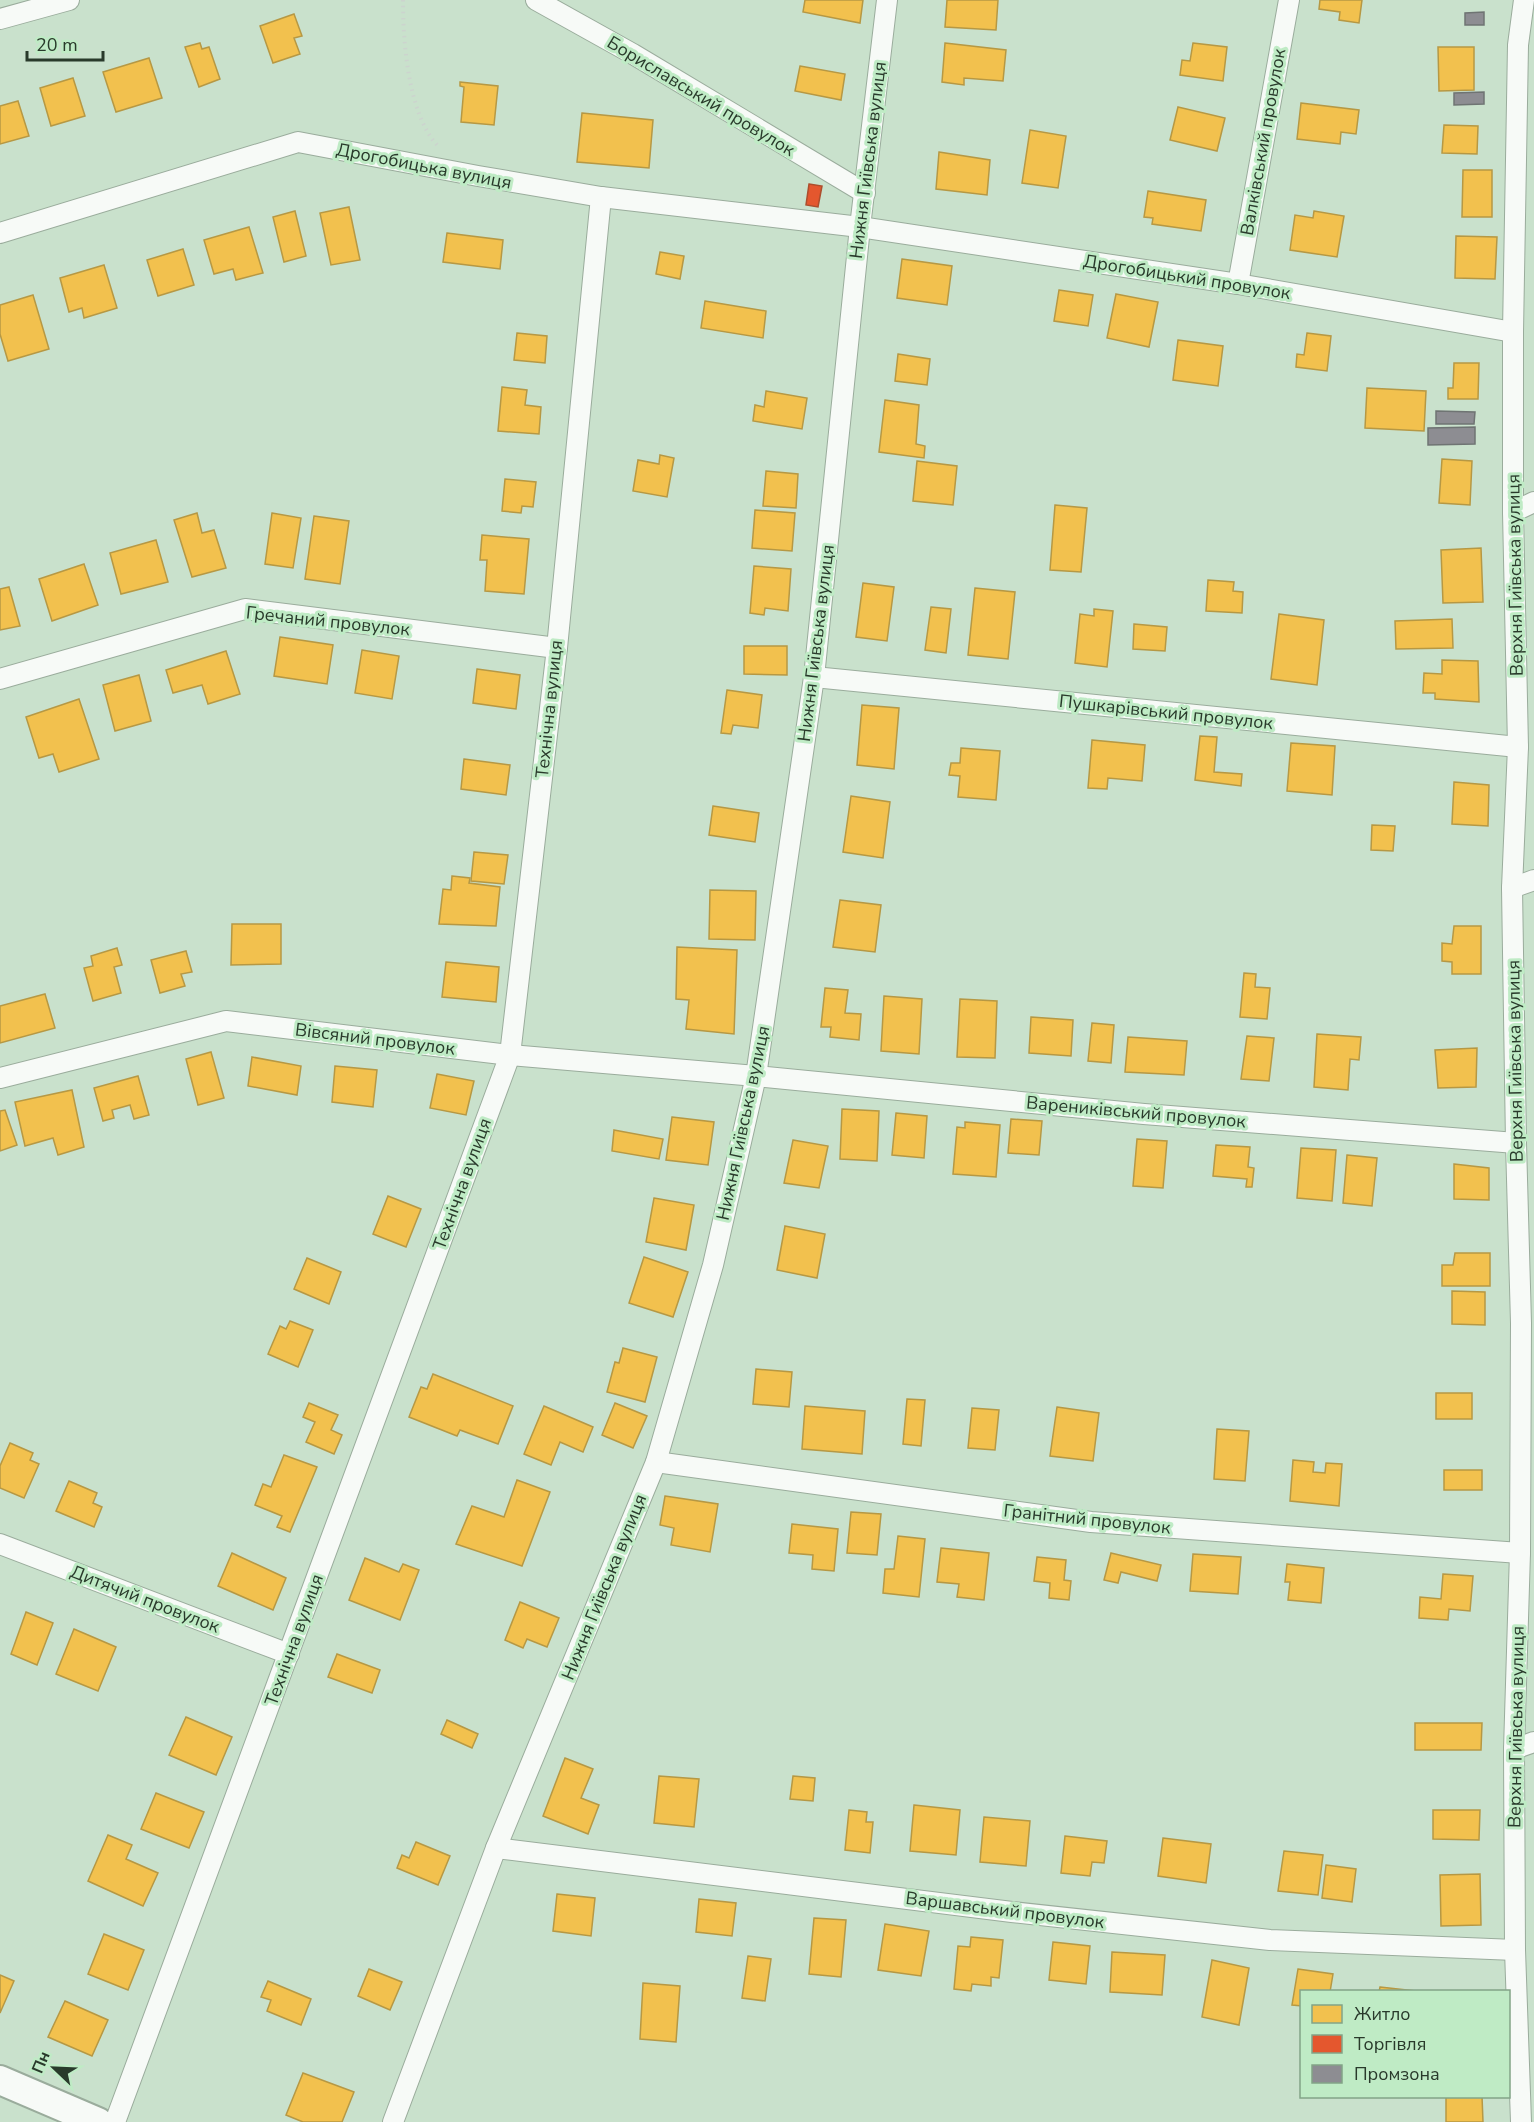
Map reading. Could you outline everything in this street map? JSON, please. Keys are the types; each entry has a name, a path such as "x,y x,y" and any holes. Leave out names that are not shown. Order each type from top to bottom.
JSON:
{"main road":[{"path":"0,2080 98,2122"}],"street":[{"path":"0,19 69,0"},
{"name":"Бориславський провулок","path":"536,0 633,54 865,193"},
{"name":"Нижня Гиївська вулиця","path":"393,2122 496,1848 656,1462 713,1265 756,1076 814,677 860,227 886,0"},
{"name":"Валківський провулок","path":"1238,284 1289,0"},
{"name":"Верхня Гиївська вулиця","path":"1521,2122 1515,1950 1514,1749 1527,1321 1516,1143 1512,888 1518,747 1513,512 1513,332 1526,42 1524,0"},
{"name":"Дрогобицька вулиця","path":"0,233 298,142 601,198 860,227"},
{"name":"Технічна вулиця","path":"115,2122 510,1055 557,648 601,198"},
{"name":"Дрогобицький провулок","path":"860,227 1238,284 1513,332"},
{"path":"1513,512 1534,502"},
{"name":"Гречаний провулок","path":"0,679 245,609 557,648"},
{"name":"Пушкарівський провулок","path":"814,677 1518,747"},
{"path":"1512,888 1534,880"},
{"name":"Вівсяний провулок","path":"0,1078 226,1021 510,1055 756,1076"},
{"name":"Варениківський провулок","path":"756,1076 1144,1114 1516,1143"},
{"name":"Гранітний провулок","path":"656,1462 1091,1522 1520,1553"},
{"name":"Дитячий провулок","path":"0,1544 290,1654"},
{"path":"1514,1749 1534,1742"},
{"name":"Варшавський провулок","path":"496,1848 1000,1911 1270,1940 1515,1950"}],"path":[{"path":"403,0 403,34 414,103 435,143 444,150"}],"building: Житло":[{"path":"805,0 863,0 860,23 803,12"},
{"path":"947,0 998,0 996,30 945,27"},
{"path":"1320,0 1362,0 1359,23 1339,20 1340,12 1319,9"},
{"path":"294,14 302,36 294,38 300,54 273,63 260,26"},
{"path":"200,43 202,49 209,47 220,79 199,87 185,47"},
{"path":"945,43 1006,50 1003,81 964,78 964,85 942,82"},
{"path":"1193,43 1227,47 1223,81 1180,75 1182,60 1190,61"},
{"path":"1438,47 1474,47 1474,90 1439,91"},
{"path":"149,58 162,98 116,112 103,72"},
{"path":"800,66 845,74 841,100 795,91"},
{"path":"73,78 85,116 51,126 40,88"},
{"path":"460,82 498,86 494,125 461,122 464,87 460,86"},
{"path":"18,101 29,136 0,144 0,106"},
{"path":"1301,103 1359,110 1356,134 1341,132 1340,144 1297,139"},
{"path":"1178,107 1225,118 1217,151 1170,140"},
{"path":"582,113 653,120 649,168 577,162"},
{"path":"1444,125 1478,126 1477,154 1442,153"},
{"path":"1030,130 1066,136 1058,188 1022,183"},
{"path":"939,152 990,160 987,195 936,189"},
{"path":"1463,170 1492,170 1492,217 1462,217"},
{"path":"1148,191 1206,200 1201,231 1152,224 1153,218 1144,217"},
{"path":"349,207 360,260 331,265 320,213"},
{"path":"295,211 306,256 284,262 273,217"},
{"path":"1314,211 1344,216 1337,257 1290,250 1295,215 1313,218"},
{"path":"249,227 263,273 236,280 233,269 214,274 204,240"},
{"path":"447,233 503,240 500,269 443,262"},
{"path":"1456,236 1497,237 1495,279 1455,278"},
{"path":"183,249 194,285 158,296 147,260"},
{"path":"660,252 684,256 680,279 656,274"},
{"path":"902,259 952,266 947,305 897,298"},
{"path":"104,265 117,308 84,318 82,308 69,312 60,278"},
{"path":"1059,290 1093,295 1088,326 1054,321"},
{"path":"1116,294 1158,302 1149,347 1107,338"},
{"path":"33,295 49,349 8,361 0,334 0,305"},
{"path":"705,301 766,311 763,338 701,328"},
{"path":"517,333 547,336 545,363 514,360"},
{"path":"1307,333 1331,336 1327,371 1296,367 1297,354 1304,355"},
{"path":"1178,340 1223,346 1218,386 1173,380"},
{"path":"898,354 930,359 927,385 895,381"},
{"path":"1454,363 1479,363 1478,399 1448,399 1448,388 1453,388"},
{"path":"502,387 527,390 525,405 541,407 539,434 498,431"},
{"path":"1367,388 1426,391 1424,431 1365,428"},
{"path":"766,391 807,398 802,429 753,421 755,405 764,407"},
{"path":"885,400 919,405 916,444 925,446 924,458 879,452"},
{"path":"660,455 674,458 667,497 633,491 638,460 659,464"},
{"path":"1442,459 1472,461 1470,505 1439,503"},
{"path":"917,461 957,466 953,505 913,501"},
{"path":"766,471 798,474 796,508 763,506"},
{"path":"505,479 536,482 533,507 522,506 521,513 502,511"},
{"path":"1055,505 1087,508 1081,572 1050,570"},
{"path":"755,510 795,513 792,551 752,548"},
{"path":"197,513 202,533 214,530 226,568 192,577 174,520"},
{"path":"272,513 301,518 293,568 265,564"},
{"path":"314,516 349,521 340,584 305,579"},
{"path":"482,535 529,539 524,594 485,591 487,560 480,560"},
{"path":"156,540 168,582 121,594 110,553"},
{"path":"1481,548 1483,602 1443,603 1441,550"},
{"path":"84,564 98,605 52,621 39,579"},
{"path":"754,566 791,569 788,611 765,608 764,615 750,613"},
{"path":"1208,580 1234,582 1233,591 1243,592 1242,613 1206,611"},
{"path":"863,583 894,587 887,641 856,637"},
{"path":"9,587 20,626 0,630 0,589"},
{"path":"975,588 1015,592 1008,659 968,655"},
{"path":"931,607 951,609 946,653 925,650"},
{"path":"1094,609 1113,611 1107,667 1075,663 1080,614 1094,616"},
{"path":"1279,614 1324,620 1317,685 1271,679"},
{"path":"1452,619 1453,648 1396,649 1395,621"},
{"path":"1134,624 1167,627 1165,651 1133,649"},
{"path":"280,637 333,645 327,684 274,676"},
{"path":"744,646 787,646 787,675 744,674"},
{"path":"362,650 399,656 392,699 355,693"},
{"path":"226,651 240,694 208,704 202,685 173,693 166,670"},
{"path":"1442,660 1478,661 1479,702 1435,699 1435,693 1423,693 1424,673 1442,674"},
{"path":"477,669 520,675 516,709 473,703"},
{"path":"139,675 151,721 115,731 103,685"},
{"path":"727,690 762,695 758,728 733,725 731,734 721,733"},
{"path":"79,699 99,759 59,772 53,754 39,758 26,717"},
{"path":"862,705 899,708 894,769 857,765"},
{"path":"1200,736 1217,737 1214,772 1242,774 1241,786 1195,780"},
{"path":"1092,740 1145,745 1142,781 1108,778 1107,789 1088,788"},
{"path":"1291,743 1335,746 1332,795 1287,791"},
{"path":"961,748 1000,751 996,800 958,797 960,776 949,775 951,763 960,763"},
{"path":"464,759 510,765 506,795 461,789"},
{"path":"1454,782 1489,785 1488,826 1452,824"},
{"path":"851,796 890,802 883,858 843,852"},
{"path":"713,806 759,813 755,842 709,835"},
{"path":"1372,825 1395,826 1393,851 1371,850"},
{"path":"474,852 508,855 504,884 471,881"},
{"path":"452,876 470,878 469,883 500,887 496,926 439,924 443,889 451,890"},
{"path":"710,890 756,891 755,940 709,939"},
{"path":"840,900 881,905 875,952 833,947"},
{"path":"232,924 281,924 281,964 231,965"},
{"path":"1454,926 1481,926 1481,974 1452,974 1452,962 1442,961 1442,943 1452,944"},
{"path":"677,947 737,950 734,1034 686,1029 689,1000 676,999"},
{"path":"117,948 122,965 114,967 121,993 93,1001 84,968 93,966 91,956"},
{"path":"186,951 192,972 181,974 185,986 160,993 151,960"},
{"path":"446,962 499,967 496,1002 442,997"},
{"path":"1244,973 1256,974 1255,987 1270,988 1267,1019 1240,1017"},
{"path":"825,988 848,990 845,1013 861,1014 859,1040 830,1037 831,1027 821,1027"},
{"path":"45,994 55,1028 0,1043 0,1006"},
{"path":"884,996 922,999 919,1054 881,1051"},
{"path":"960,999 997,1001 995,1058 957,1057"},
{"path":"1031,1017 1073,1020 1071,1056 1029,1053"},
{"path":"1092,1023 1114,1025 1111,1063 1088,1061"},
{"path":"1317,1034 1361,1037 1359,1060 1350,1059 1348,1090 1314,1087"},
{"path":"1247,1036 1274,1038 1269,1081 1241,1079"},
{"path":"1128,1037 1187,1041 1184,1075 1125,1072"},
{"path":"1477,1048 1476,1087 1438,1088 1435,1050"},
{"path":"211,1052 224,1098 198,1105 186,1059"},
{"path":"252,1057 301,1066 297,1095 248,1086"},
{"path":"335,1066 377,1070 373,1107 332,1102"},
{"path":"437,1074 474,1081 466,1115 430,1108"},
{"path":"138,1076 149,1115 134,1119 130,1105 112,1110 114,1118 103,1121 94,1088"},
{"path":"72,1090 84,1147 58,1155 53,1138 25,1146 15,1102"},
{"path":"842,1109 879,1111 877,1161 840,1159"},
{"path":"5,1110 17,1145 0,1151 0,1111"},
{"path":"896,1113 927,1116 924,1158 892,1155"},
{"path":"672,1117 714,1122 708,1165 666,1160"},
{"path":"1011,1119 1042,1121 1039,1155 1008,1153"},
{"path":"965,1122 1000,1125 996,1177 953,1174 957,1127 965,1128"},
{"path":"614,1130 663,1139 659,1159 612,1151"},
{"path":"1137,1139 1167,1141 1163,1188 1133,1186"},
{"path":"793,1140 828,1146 819,1188 784,1183"},
{"path":"1216,1145 1250,1147 1248,1167 1254,1168 1252,1187 1246,1187 1247,1179 1213,1176"},
{"path":"1301,1148 1336,1150 1332,1201 1297,1198"},
{"path":"1347,1155 1377,1158 1372,1206 1343,1203"},
{"path":"1454,1164 1489,1168 1489,1200 1454,1199"},
{"path":"388,1196 421,1209 406,1247 373,1234"},
{"path":"654,1198 694,1205 686,1250 646,1242"},
{"path":"785,1226 825,1234 817,1278 777,1270"},
{"path":"1455,1253 1490,1253 1490,1286 1442,1286 1442,1265 1453,1265"},
{"path":"644,1257 688,1272 673,1317 629,1303"},
{"path":"307,1258 341,1272 329,1304 294,1289"},
{"path":"1452,1291 1485,1292 1485,1325 1452,1324"},
{"path":"290,1321 313,1330 298,1367 268,1354 280,1326 286,1329"},
{"path":"623,1348 657,1357 645,1402 607,1392 615,1362 619,1363"},
{"path":"756,1369 792,1372 789,1407 753,1404"},
{"path":"433,1374 513,1406 498,1444 460,1430 457,1436 409,1417 421,1387 427,1389"},
{"path":"1436,1393 1472,1393 1472,1419 1436,1419"},
{"path":"907,1399 925,1400 921,1446 903,1444"},
{"path":"309,1403 338,1415 331,1430 342,1435 334,1454 306,1442 315,1422 303,1417"},
{"path":"615,1403 647,1416 633,1448 602,1435"},
{"path":"544,1406 593,1427 583,1452 560,1442 551,1465 524,1454"},
{"path":"805,1406 865,1411 862,1454 802,1449"},
{"path":"1057,1407 1099,1413 1093,1461 1050,1456"},
{"path":"972,1408 999,1410 995,1450 968,1448"},
{"path":"1217,1429 1249,1431 1245,1481 1214,1479"},
{"path":"10,1443 33,1453 30,1460 39,1464 24,1498 0,1488 0,1466"},
{"path":"284,1455 317,1467 290,1532 277,1527 282,1516 255,1505 263,1484 271,1487"},
{"path":"1293,1460 1314,1462 1313,1472 1325,1473 1326,1463 1342,1464 1339,1506 1290,1501"},
{"path":"1444,1470 1482,1470 1482,1490 1444,1490"},
{"path":"517,1480 550,1492 522,1566 456,1544 472,1506 504,1517"},
{"path":"69,1481 97,1493 93,1503 102,1507 94,1527 56,1511"},
{"path":"665,1496 718,1504 710,1552 671,1545 674,1528 660,1525"},
{"path":"851,1512 881,1514 877,1555 847,1553"},
{"path":"792,1524 838,1529 834,1571 812,1569 813,1555 789,1553"},
{"path":"898,1536 925,1539 919,1597 883,1593 885,1569 894,1569"},
{"path":"941,1548 989,1553 984,1600 957,1597 959,1584 937,1582"},
{"path":"232,1553 286,1578 273,1610 218,1586"},
{"path":"1111,1553 1161,1565 1157,1581 1121,1572 1118,1583 1104,1580"},
{"path":"1193,1554 1241,1557 1238,1594 1190,1591"},
{"path":"1037,1557 1066,1560 1064,1580 1071,1581 1069,1600 1049,1598 1050,1583 1034,1581"},
{"path":"365,1558 399,1572 403,1564 419,1570 400,1620 349,1600"},
{"path":"1287,1564 1324,1568 1321,1603 1288,1600 1290,1582 1285,1582"},
{"path":"1443,1574 1473,1576 1470,1611 1449,1609 1448,1620 1419,1618 1420,1597 1441,1599"},
{"path":"520,1602 559,1618 547,1647 527,1639 523,1648 505,1640"},
{"path":"26,1612 53,1623 37,1665 11,1654"},
{"path":"74,1629 116,1647 98,1691 56,1674"},
{"path":"337,1654 380,1670 372,1693 328,1677"},
{"path":"186,1717 232,1737 216,1775 169,1755"},
{"path":"447,1720 478,1734 472,1748 441,1734"},
{"path":"1415,1723 1482,1723 1481,1750 1415,1750"},
{"path":"565,1758 593,1769 581,1798 599,1805 588,1834 543,1816"},
{"path":"659,1776 699,1779 694,1827 654,1823"},
{"path":"793,1776 815,1778 813,1801 790,1799"},
{"path":"156,1793 204,1812 189,1848 141,1829"},
{"path":"914,1805 960,1810 956,1855 910,1851"},
{"path":"849,1810 867,1812 866,1822 873,1822 870,1853 845,1850"},
{"path":"1433,1810 1480,1810 1479,1840 1433,1839"},
{"path":"984,1817 1030,1821 1026,1866 980,1862"},
{"path":"108,1835 132,1845 126,1859 158,1873 143,1906 88,1881"},
{"path":"1065,1836 1107,1841 1104,1863 1092,1862 1090,1876 1061,1873"},
{"path":"1163,1838 1211,1844 1206,1883 1158,1876"},
{"path":"416,1842 450,1856 438,1885 397,1868 402,1855 409,1858"},
{"path":"1284,1851 1323,1855 1318,1895 1278,1891"},
{"path":"1326,1865 1356,1869 1352,1902 1322,1898"},
{"path":"1480,1874 1481,1925 1441,1926 1440,1875"},
{"path":"557,1894 595,1898 591,1936 553,1931"},
{"path":"699,1899 736,1903 732,1936 696,1932"},
{"path":"814,1918 846,1920 841,1977 809,1974"},
{"path":"885,1924 929,1931 921,1976 878,1970"},
{"path":"104,1934 144,1950 128,1990 88,1974"},
{"path":"971,1937 1003,1940 999,1978 991,1977 991,1986 972,1984 971,1991 954,1989 958,1946 970,1947"},
{"path":"1053,1942 1090,1946 1086,1984 1049,1980"},
{"path":"1112,1952 1165,1955 1162,1995 1110,1992"},
{"path":"748,1956 771,1959 765,2001 742,1998"},
{"path":"1212,1960 1249,1968 1239,2025 1202,2017"},
{"path":"369,1969 402,1982 390,2010 358,1996"},
{"path":"1298,1969 1333,1974 1330,1990 1300,1990 1300,2006 1292,2005"},
{"path":"0,1975 14,1981 0,2013"},
{"path":"268,1981 311,1999 301,2025 267,2011 271,2000 261,1997"},
{"path":"643,1983 680,1986 676,2042 640,2039"},
{"path":"1380,1987 1407,1990 1379,1990"},
{"path":"65,2001 108,2020 92,2056 48,2037"},
{"path":"303,2073 354,2092 342,2122 303,2122 286,2115"},
{"path":"1446,2098 1482,2098 1483,2122 1446,2122"}],"building: Торгівля":[{"path":"809,184 822,186 818,207 806,205"}],"building: Промзона":[{"path":"1484,12 1484,25 1465,25 1465,13"},
{"path":"1484,92 1484,104 1454,105 1454,93"},
{"path":"1436,411 1475,412 1474,424 1436,424"},
{"path":"1475,427 1475,444 1428,445 1428,428"}]}
